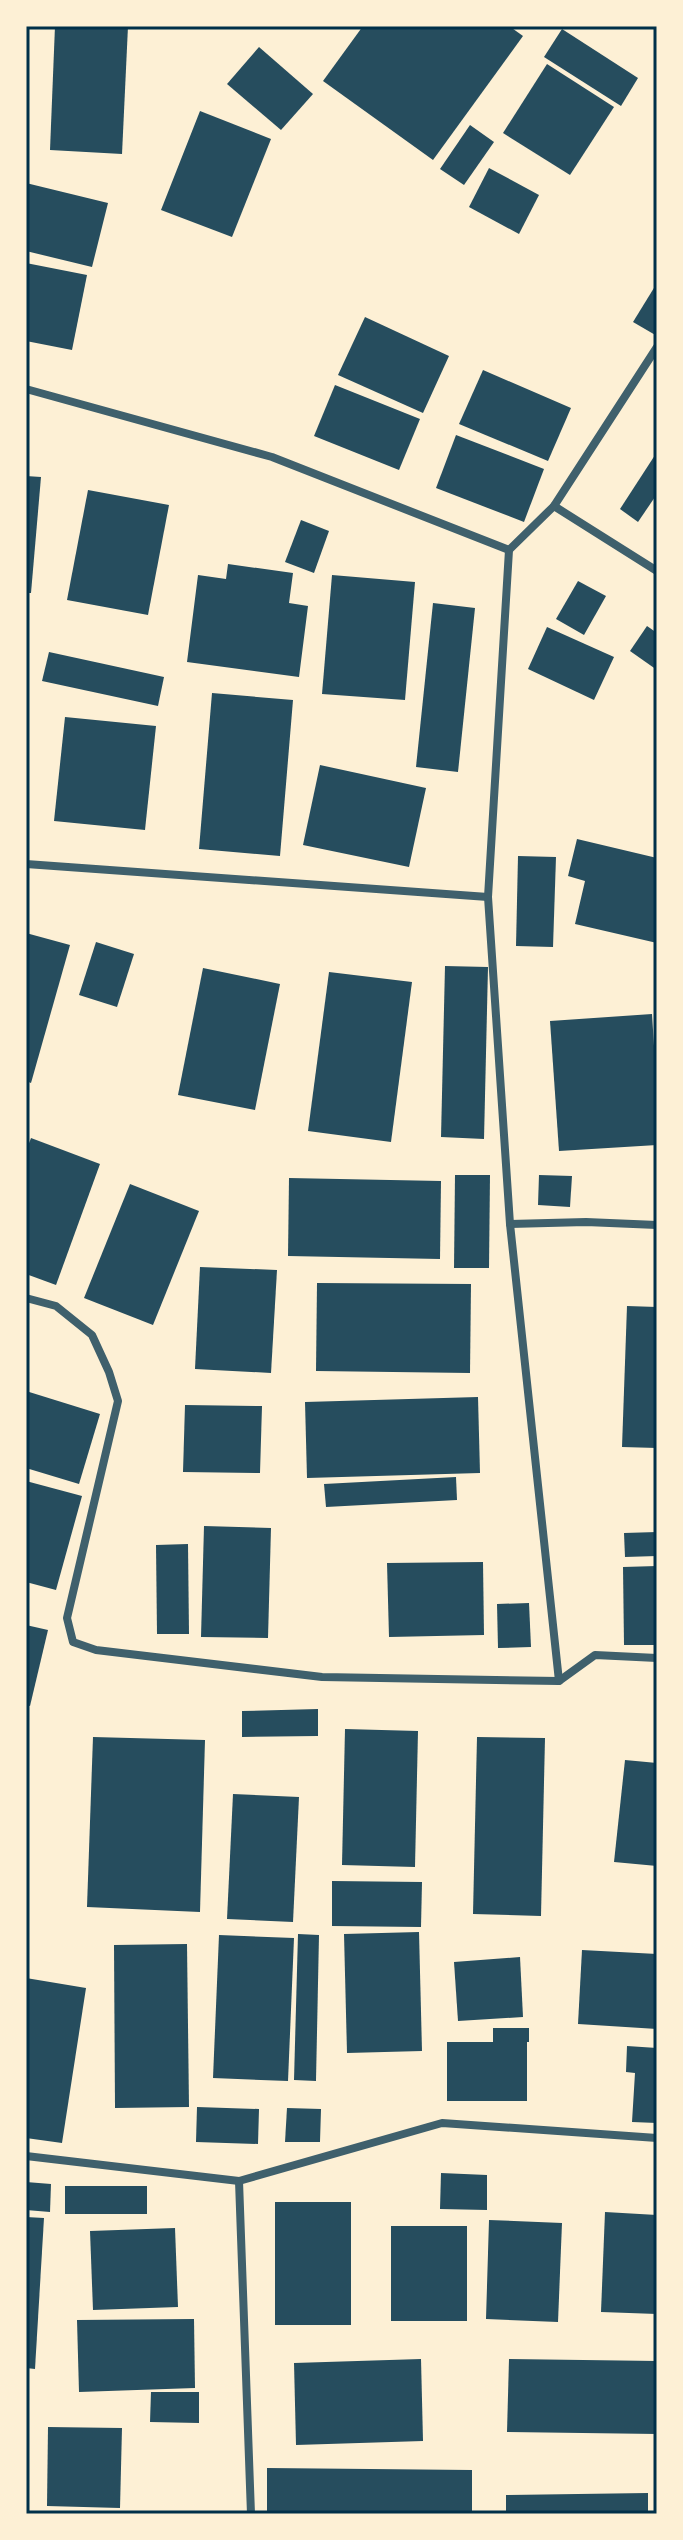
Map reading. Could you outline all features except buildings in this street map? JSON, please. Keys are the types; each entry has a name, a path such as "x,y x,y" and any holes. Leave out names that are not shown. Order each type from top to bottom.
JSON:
{"street":[{"path":"559,1681 510,1224 488,897 509,550 554,506 657,347"},
{"path":"26,389 272,457 509,550"},
{"path":"554,506 657,571"},
{"path":"26,864 488,897"},
{"path":"510,1224 586,1222 657,1225"},
{"path":"26,1298 56,1306 92,1335 118,1401 67,1618 73,1642 96,1650 322,1677 559,1681 595,1655 657,1658"},
{"path":"26,2156 239,2181 442,2123 657,2138"},
{"path":"239,2181 251,2514"}]}
